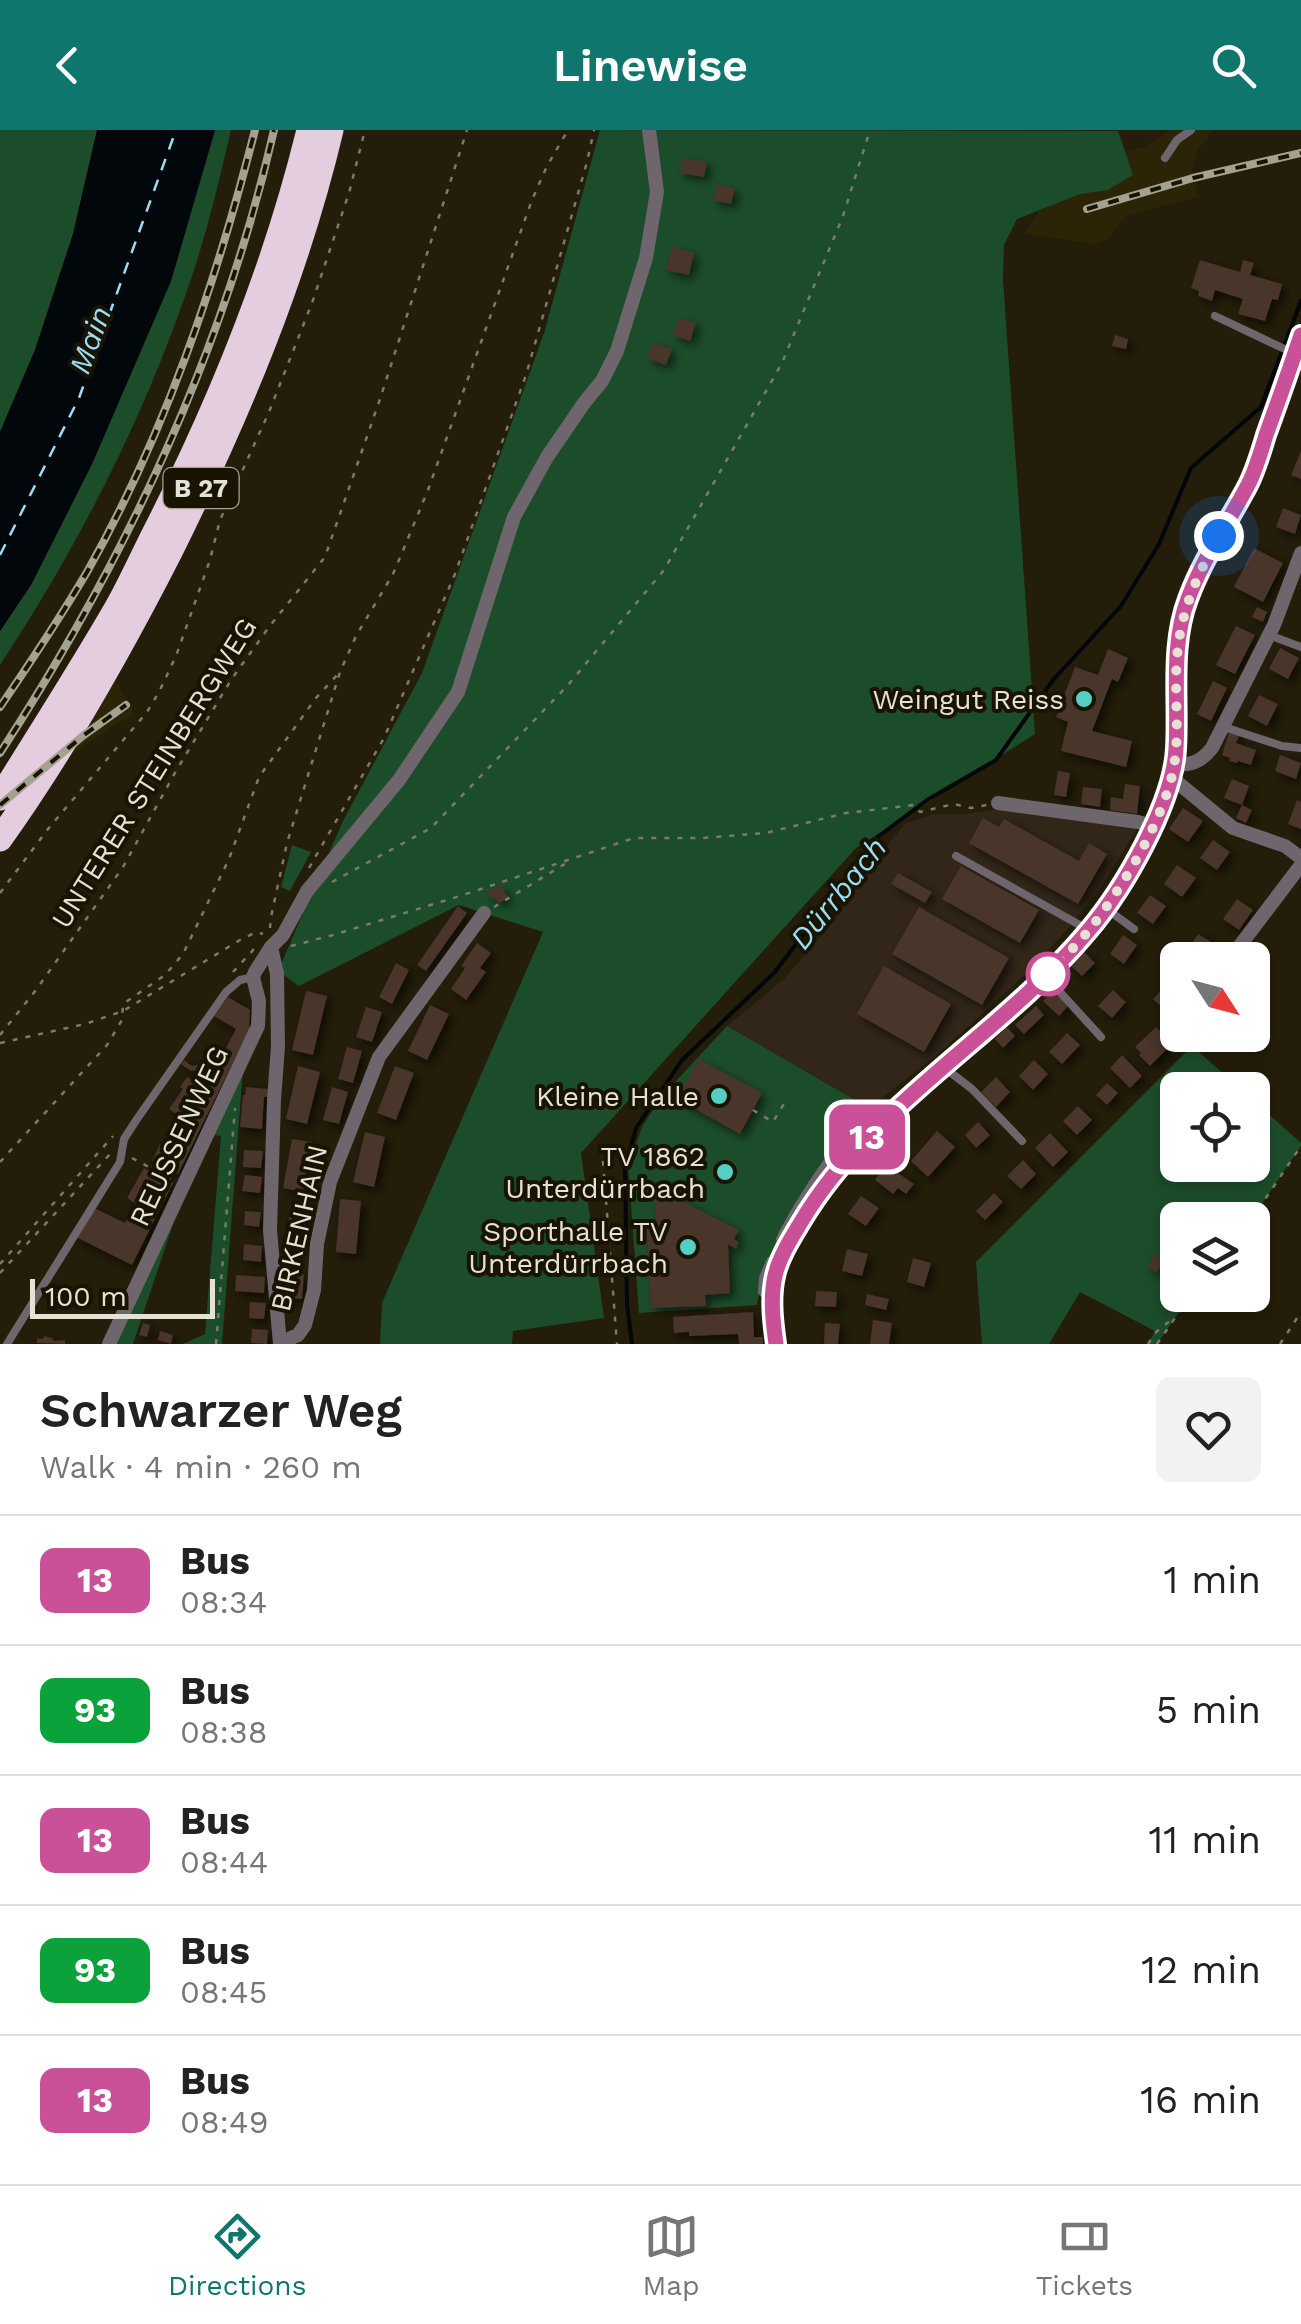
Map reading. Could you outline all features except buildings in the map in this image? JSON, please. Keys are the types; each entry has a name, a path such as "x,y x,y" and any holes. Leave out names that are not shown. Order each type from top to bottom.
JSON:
{"highway":[{"name":"B 27","path":"0,798 117,606 227,381 268,272 309,130"},
{"name":"B 27","path":"0,839 97,688 200,492 246,392 287,282 318,186 331,130"}],"street":[{"path":"270,936 283,935 307,891 399,780 458,692 514,517 547,457 602,381 617,351 646,258 657,192 648,131"},
{"path":"776,1344 772,1299 775,1275 816,1198 879,1125 1046,976 1089,930 1153,826 1173,772 1177,659 1186,602 1250,482 1293,353"},
{"path":"1173,772 1204,758 1212,748 1269,634 1301,553"},
{"path":"1173,772 1234,828 1293,848 1301,862 1242,942"},
{"path":"998,803 1153,826"},
{"name":"BIRKENHAIN","path":"280,1344 298,1334 305,1324 330,1182 379,1057 484,913"},
{"path":"252,976 270,936"},
{"path":"270,936 277,974 278,1046 270,1230 280,1344"},
{"name":"REUSSENWEG","path":"109,1344 258,1026 259,1002 252,976"}],"lane":[{"path":"1164,158 1177,140 1192,130"},
{"path":"1215,316 1293,353"},
{"path":"1269,634 1301,647"},
{"path":"1221,726 1282,746 1301,748"},
{"path":"956,856 1089,930"},
{"path":"1104,908 1134,930"},
{"path":"6,1344 120,1162 124,1139 226,992 252,976"},
{"path":"1046,976 1101,1037"},
{"path":"942,1066 972,1090 1022,1141"}],"path":[{"path":"0,893 159,692 196,600 220,520 312,303 365,130"},
{"name":"UNTERER STEINBERGWEG","path":"0,1035 123,868 231,680 325,557 467,130"},
{"path":"229,976 250,951 270,936 287,843 340,672 404,548 532,200 568,130"},
{"path":"309,867 384,738 455,574 526,375 594,130"},
{"path":"307,891 323,888 431,828 568,685 664,570 782,363 843,216 870,130"},
{"path":"0,1162 107,1045 122,1020 123,1004 165,975 183,954 229,859 258,777 340,672"},
{"path":"0,1043 85,1024 123,1011 256,932 270,936 280,949 634,838 766,833 846,814 914,805 920,812 954,804 971,808 998,803"},
{"path":"484,913 574,858"},
{"path":"216,1344 236,1098"},
{"path":"753,1110 773,1122 785,1102"},
{"path":"0,1264 121,1125"},
{"path":"0,1273 124,1139"},
{"path":"1263,1202 1301,1146"},
{"path":"133,1159 167,1178"},
{"path":"603,1160 617,1344"},
{"path":"1148,1344 1178,1312"},
{"path":"1157,1344 1178,1312"},
{"path":"1280,1344 1301,1312"}],"shaded area":[{"path":"1169,130 1213,130 1198,150 1192,169 1198,197 1127,215 1107,240 1096,244 1024,234 1071,161 1145,147"},
{"path":"114,677 135,714 68,758"},
{"path":"1002,808 1137,830 1099,890 1065,932 1026,974 937,1055 869,1108 727,1026 783,980 831,924 877,857 906,823 935,814"}],"green space":[{"path":"0,130 97,130 73,234 35,350 0,432"},
{"path":"215,130 231,130 199,253 156,373 85,523 0,665 0,631 31,585 92,464 171,281"},
{"path":"600,130 1118,131 1133,175 1108,190 1080,194 1017,219 1004,245 1003,280 1035,734 856,848 581,1153 604,1318 513,1331 512,1344 380,1344 382,1303 543,932 459,905 299,986 278,971 342,823 422,673 544,333"},
{"path":"292,845 311,852 290,891 281,887"},
{"name":"TV 1862 Unterdürrbach","path":"727,1026 869,1108 786,1226 763,1277 757,1305 639,1313 628,1164 643,1125 663,1095"},
{"path":"1186,1052 1199,1052 1222,1072 1166,1072"},
{"path":"243,1069 222,1344 183,1344 205,1334 221,1136 214,1135"},
{"path":"1160,1078 1160,1182 1270,1182 1270,1115 1301,1143 1263,1202 1160,1202 1160,1312 1179,1312 1157,1344 1148,1344 1155,1331 1080,1292 1049,1344 982,1344 976,1262"},
{"path":"177,1212 133,1344 115,1344"}],"water":[{"name":"Main","path":"97,130 215,130 171,281 92,464 31,585 0,631 0,432 35,350 73,234"}],"waterway":[{"name":"Dürrbach","path":"632,1344 627,1305 625,1169 636,1128 682,1060 774,973 879,836 927,800 996,760 1053,680 1121,606 1159,544 1191,468 1261,407 1301,301"}],"ferry route":[{"path":"0,555 79,398 176,130"}],"railway":[{"path":"0,707 87,572 141,466 186,357 255,130"},
{"path":"0,753 88,606 165,454 227,295 274,130"},
{"path":"1087,209 1193,178 1301,153"},
{"path":"0,805 126,705"}],"bus line":[{"name":"13","path":"776,1344 772,1315 775,1275 796,1229 816,1198 879,1125 1031,990 1089,930 1153,826 1172,778 1176,751 1177,659 1186,602 1250,482 1301,335"}],"place":[{"name":"Weingut Reiss","path":"1084,699"},
{"name":"Kleine Halle","path":"719,1096"},
{"name":"TV 1862 Unterdürrbach","path":"725,1172"},
{"name":"Sporthalle TV Unterdürrbach","path":"688,1247"}],"route":[{"path":"1048,974 1102,911 1164,803 1176,751 1177,659 1186,602 1219,536"}]}
